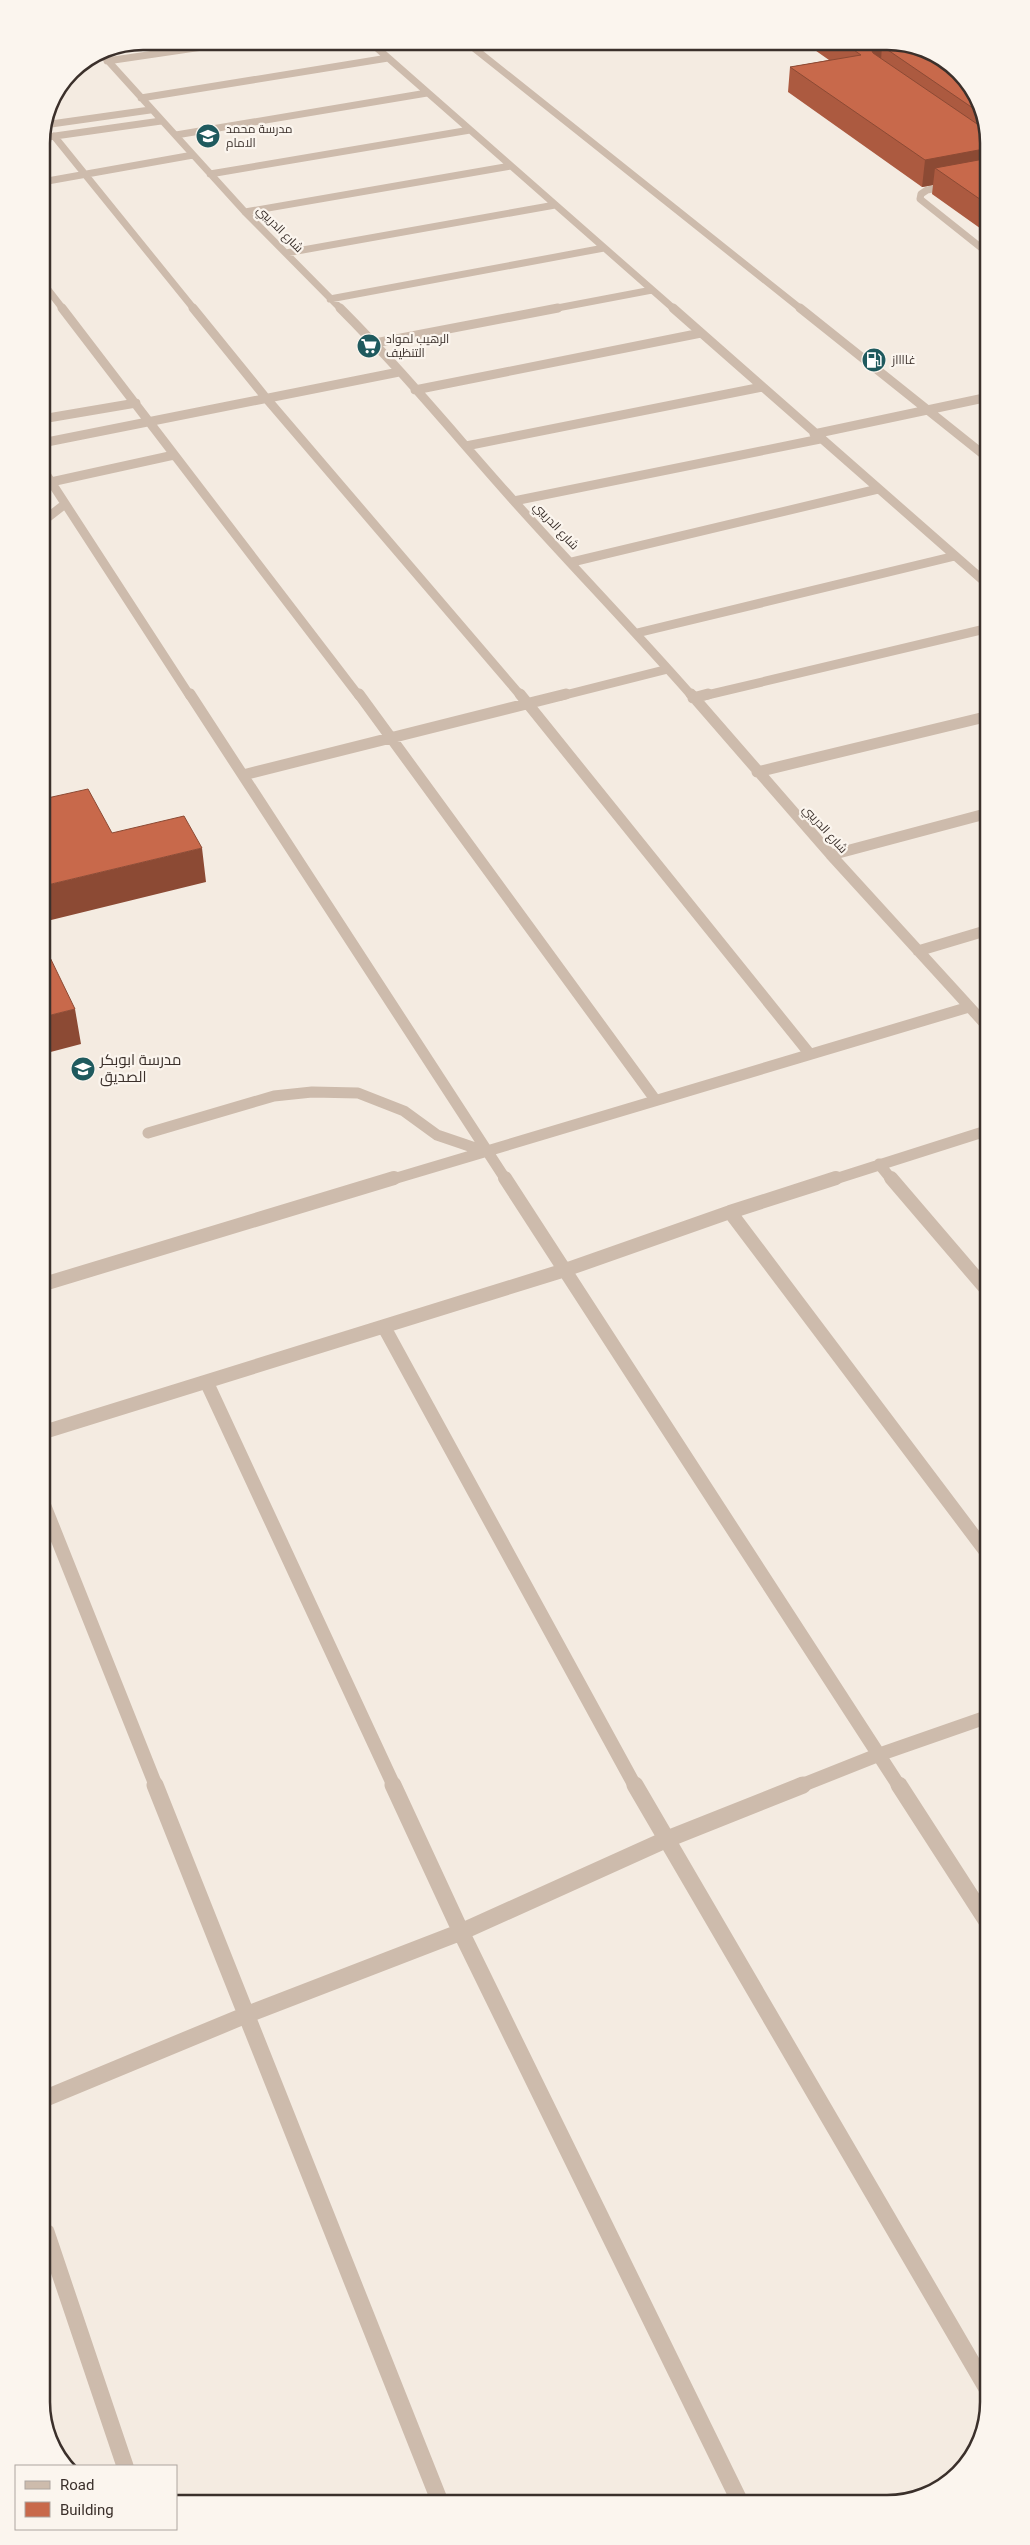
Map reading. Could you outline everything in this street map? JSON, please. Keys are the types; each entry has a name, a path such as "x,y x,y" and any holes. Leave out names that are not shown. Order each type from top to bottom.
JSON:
{"street":[{"path":"107,61 182,50"},
{"path":"379,50 980,578"},
{"path":"476,50 980,452"},
{"name":"شارع الدريبي","path":"105,58 150,110 176,134 245,212 375,343 514,500 637,633 831,855 980,1019"},
{"path":"141,98 388,58"},
{"path":"176,134 427,93"},
{"path":"52,125 150,110"},
{"path":"50,137 161,121"},
{"path":"210,174 470,130"},
{"path":"54,136 266,398 528,704 809,1053"},
{"path":"50,180 193,155"},
{"path":"245,212 511,166"},
{"path":"980,181 927,190 921,194 920,199 980,247"},
{"path":"286,253 555,205"},
{"path":"330,299 604,248"},
{"path":"375,343 652,290"},
{"path":"50,292 392,738 654,1098"},
{"path":"415,390 701,333"},
{"path":"50,441 399,372"},
{"path":"466,446 762,387"},
{"path":"514,500 817,436 980,399"},
{"path":"50,418 136,403"},
{"path":"174,455 51,482 980,1911"},
{"path":"572,562 878,489"},
{"path":"50,507 65,504"},
{"path":"50,516 65,504"},
{"path":"637,633 955,556"},
{"path":"693,698 980,630"},
{"path":"242,776 668,669"},
{"path":"757,772 980,718"},
{"path":"831,855 980,815"},
{"path":"918,951 980,932"},
{"path":"50,1282 487,1152 654,1098 969,1007"},
{"path":"148,1134 274,1096 312,1092 358,1093 404,1111 437,1135 487,1152"},
{"path":"50,1430 207,1383 565,1270 730,1212 980,1133"},
{"path":"879,1164 980,1282"},
{"path":"730,1212 980,1544"},
{"path":"384,1327 665,1840 980,2377"},
{"path":"207,1383 461,1932 737,2495"},
{"path":"50,1520 437,2495"},
{"path":"50,2096 246,2015 461,1932 665,1840 878,1755 980,1719"},
{"path":"50,2244 125,2465"}],"building":[{"path":"854,50 872,50 873,53 978,125 980,150 925,160 790,67 861,55"},
{"path":"888,50 917,55 934,62 961,86 974,109"},
{"path":"980,160 980,199 935,168"},
{"path":"88,789 112,833 184,816 202,848 50,884 50,797"},
{"path":"50,957 75,1009 50,1015"}],"place":[{"name":"مدرسة محمد الامام","path":"208,136"},
{"name":"الرهيب لمواد التنظيف","path":"369,346"},
{"name":"غااااز","path":"874,360"},
{"name":"مدرسة ابوبكر الصديق","path":"83,1069"}]}
